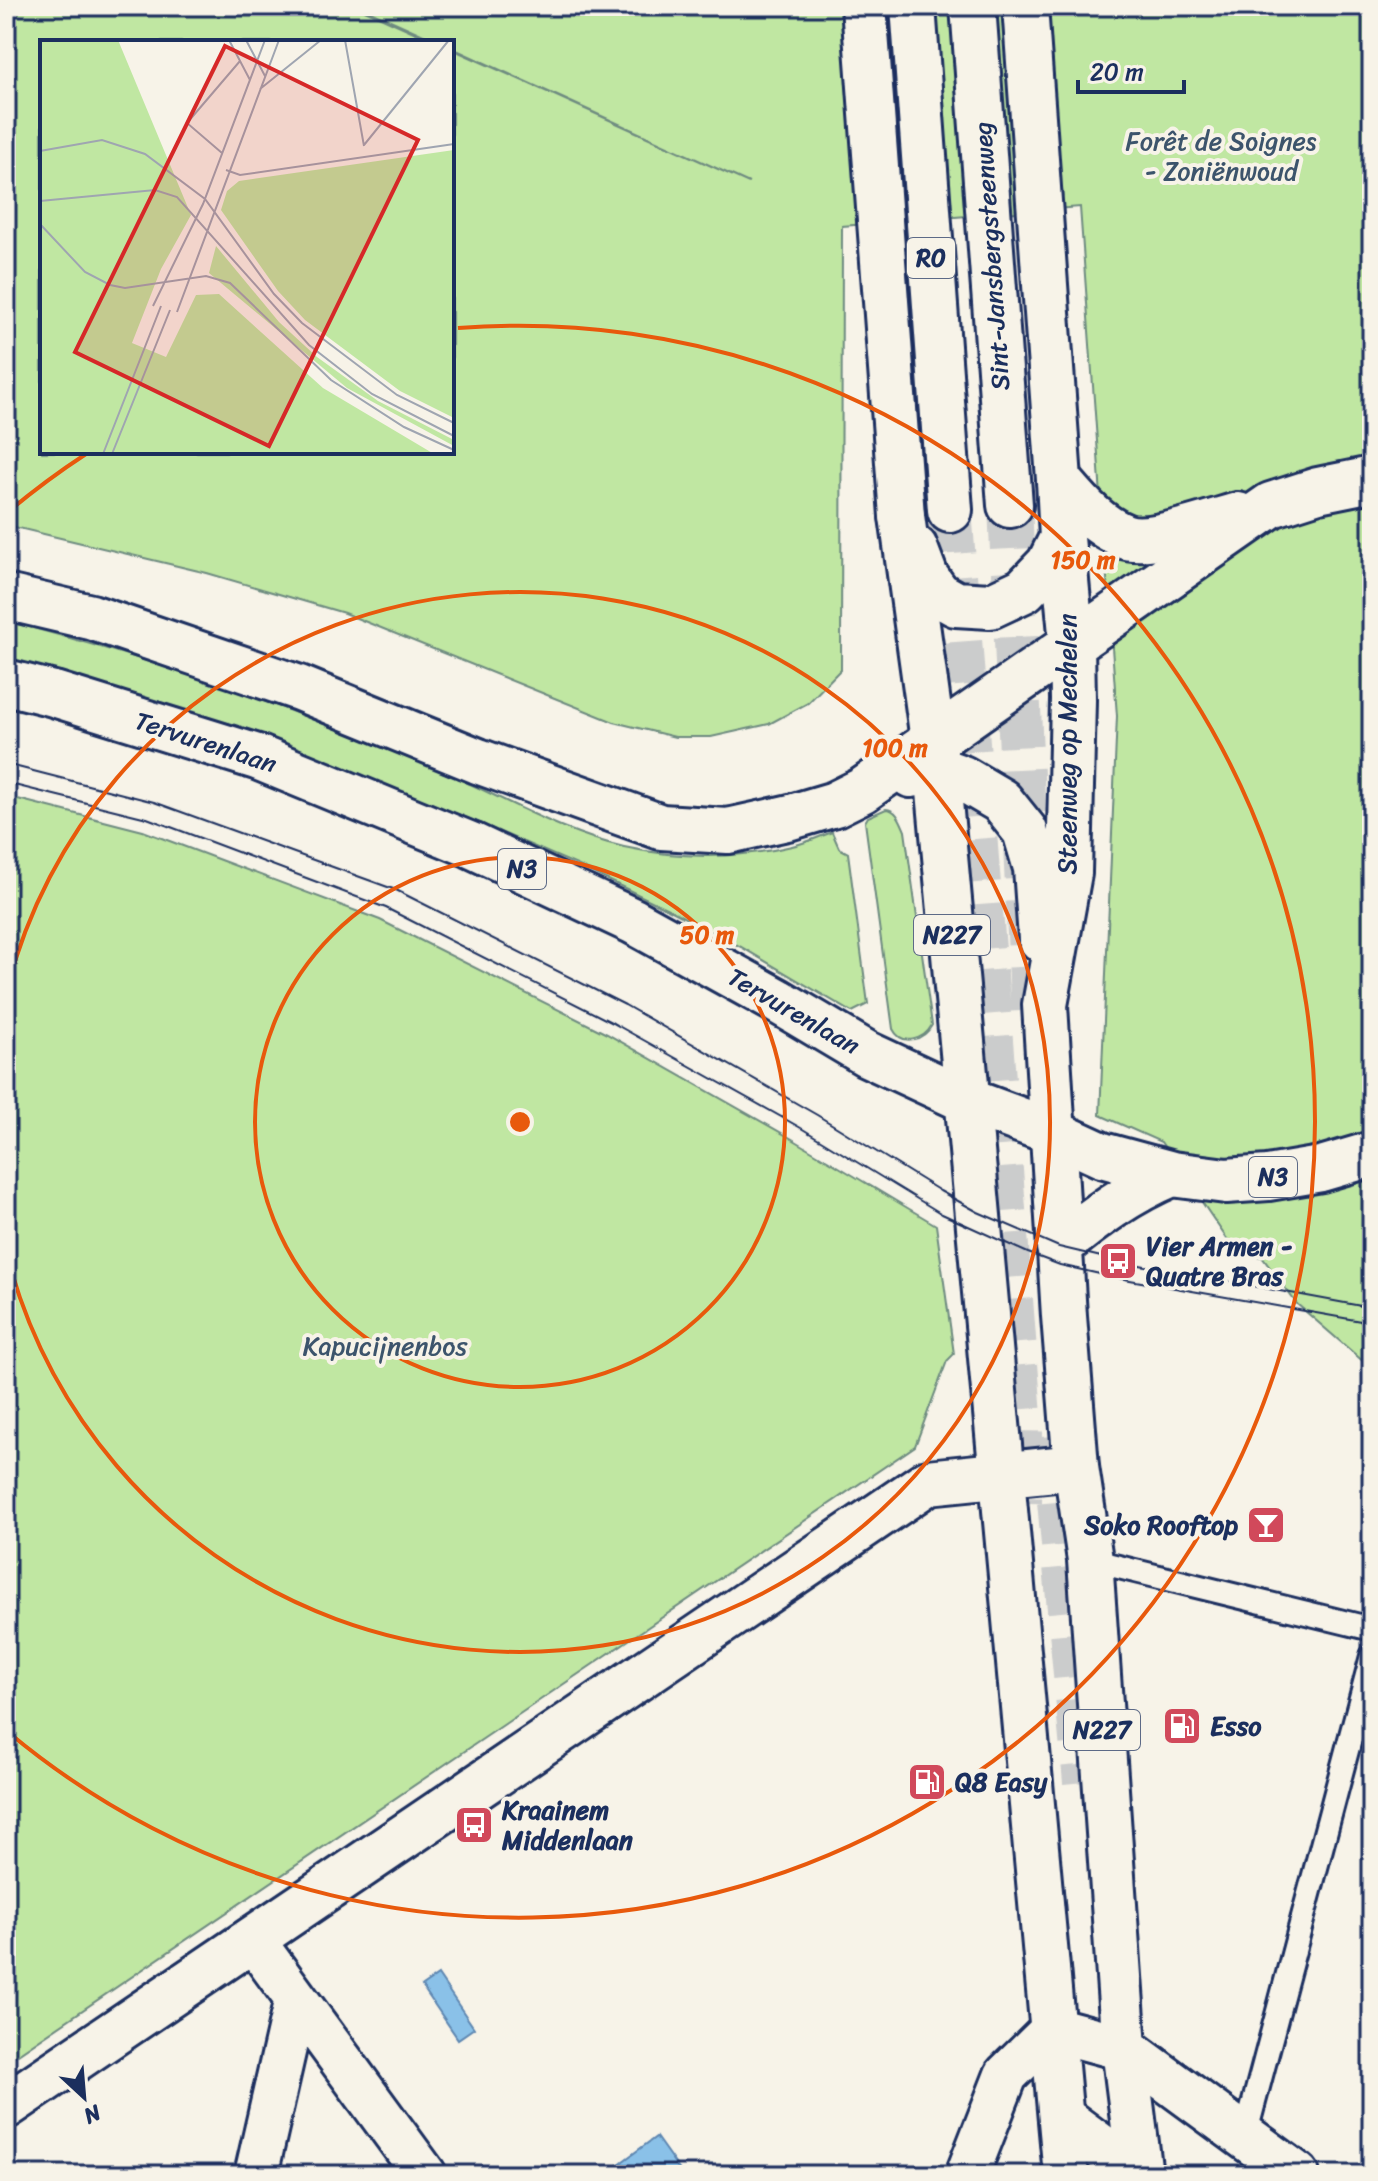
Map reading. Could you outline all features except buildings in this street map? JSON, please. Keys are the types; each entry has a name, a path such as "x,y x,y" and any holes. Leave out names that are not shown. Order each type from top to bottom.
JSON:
{"main road":[{"path":"864,6 902,516 935,755"},
{"name":"R0","path":"913,6 950,510"},
{"name":"Sint-Jansbergsteenweg","path":"973,6 1010,505"},
{"name":"Steenweg op Mechelen","path":"1025,6 1072,644 1069,873 1045,1005 1059,1247"},
{"path":"1059,480 1089,515 1125,537 1162,537 1318,490 1372,479"},
{"path":"6,597 91,617 299,688 478,761 661,827 728,831 835,804 872,783 935,755 1072,644 1271,505"},
{"path":"902,516 926,577 938,594 956,604 990,606 1024,590 1049,564 1062,538"},
{"name":"Tervurenlaan","path":"6,682 257,757 471,845 633,921 867,1054 966,1100 1052,1132 1102,1155 1172,1174 1226,1181 1321,1169 1372,1154"},
{"name":"N227","path":"935,755 962,778 1001,801 1025,831 1036,868 1045,1005"},
{"name":"N227","path":"935,755 1066,2175"},
{"path":"1059,1247 1143,1186 1172,1174"},
{"name":"N227","path":"1059,1247 1076,1467 1090,1560 1124,2048 1140,2175"},
{"path":"6,2106 928,1482 1076,1467"},
{"path":"1053,2029 1124,2048 1297,2175"},
{"path":"1062,2118 1140,2175"}],"street":[{"path":"253,1940 425,2175"},
{"path":"256,2175 296,1999"},
{"path":"967,2175 1006,2075 1053,2029"}],"lane":[{"path":"1090,1560 1372,1629"},
{"path":"1245,2136 1372,1656"}],"green space":[{"name":"Forêt de Soignes - Zoniënwoud","path":"6,6 356,6 432,40 40,40 40,454 454,454 454,50 749,183 454,49 454,40 435,40 359,6 1372,6 1372,1369 1297,1304 1262,1257 1236,1252 1161,1142 1100,1115 1117,716 1080,207 842,226 841,669 808,703 769,724 711,737 675,737 614,722 344,613 207,573 6,525"},
{"path":"6,621 126,655 283,708 432,767 564,828 604,842 666,854 708,856 772,850 832,832 839,848 848,853 868,1004 852,1012 741,947 579,866 288,746 190,713 6,659"},
{"name":"Kapucijnenbos","path":"6,796 143,831 380,920 607,1034 794,1140 936,1225 954,1354 947,1361 915,1446 6,2062"},
{"path":"886,809 896,814 905,831 932,1025 919,1038 907,1040 893,1029 865,822 868,817"}],"water":[{"path":"438,1975 474,2028 458,2039 422,1986"},
{"path":"656,2137 683,2175 620,2175 615,2167"}],"tunnel":[{"path":"1010,505 1033,1024"},
{"path":"950,510 1021,1429 1020,1503"},
{"path":"1053,1436 1085,1782"}],"tram line":[{"path":"6,764 154,802 396,890 625,1005 978,1212 1059,1247 1118,1261 1372,1308"},
{"path":"6,783 147,818 386,908 613,1023 801,1128 942,1214 1028,1253 1060,1265 1113,1277 1372,1323"}],"place":[{"name":"Vier Armen - Quatre Bras","path":"1118,1261"},
{"name":"Soko Rooftop","path":"1266,1525"},
{"name":"Esso","path":"1182,1726"},
{"name":"Q8 Easy","path":"927,1782"},
{"name":"Kraainem Middenlaan","path":"474,1825"}]}
